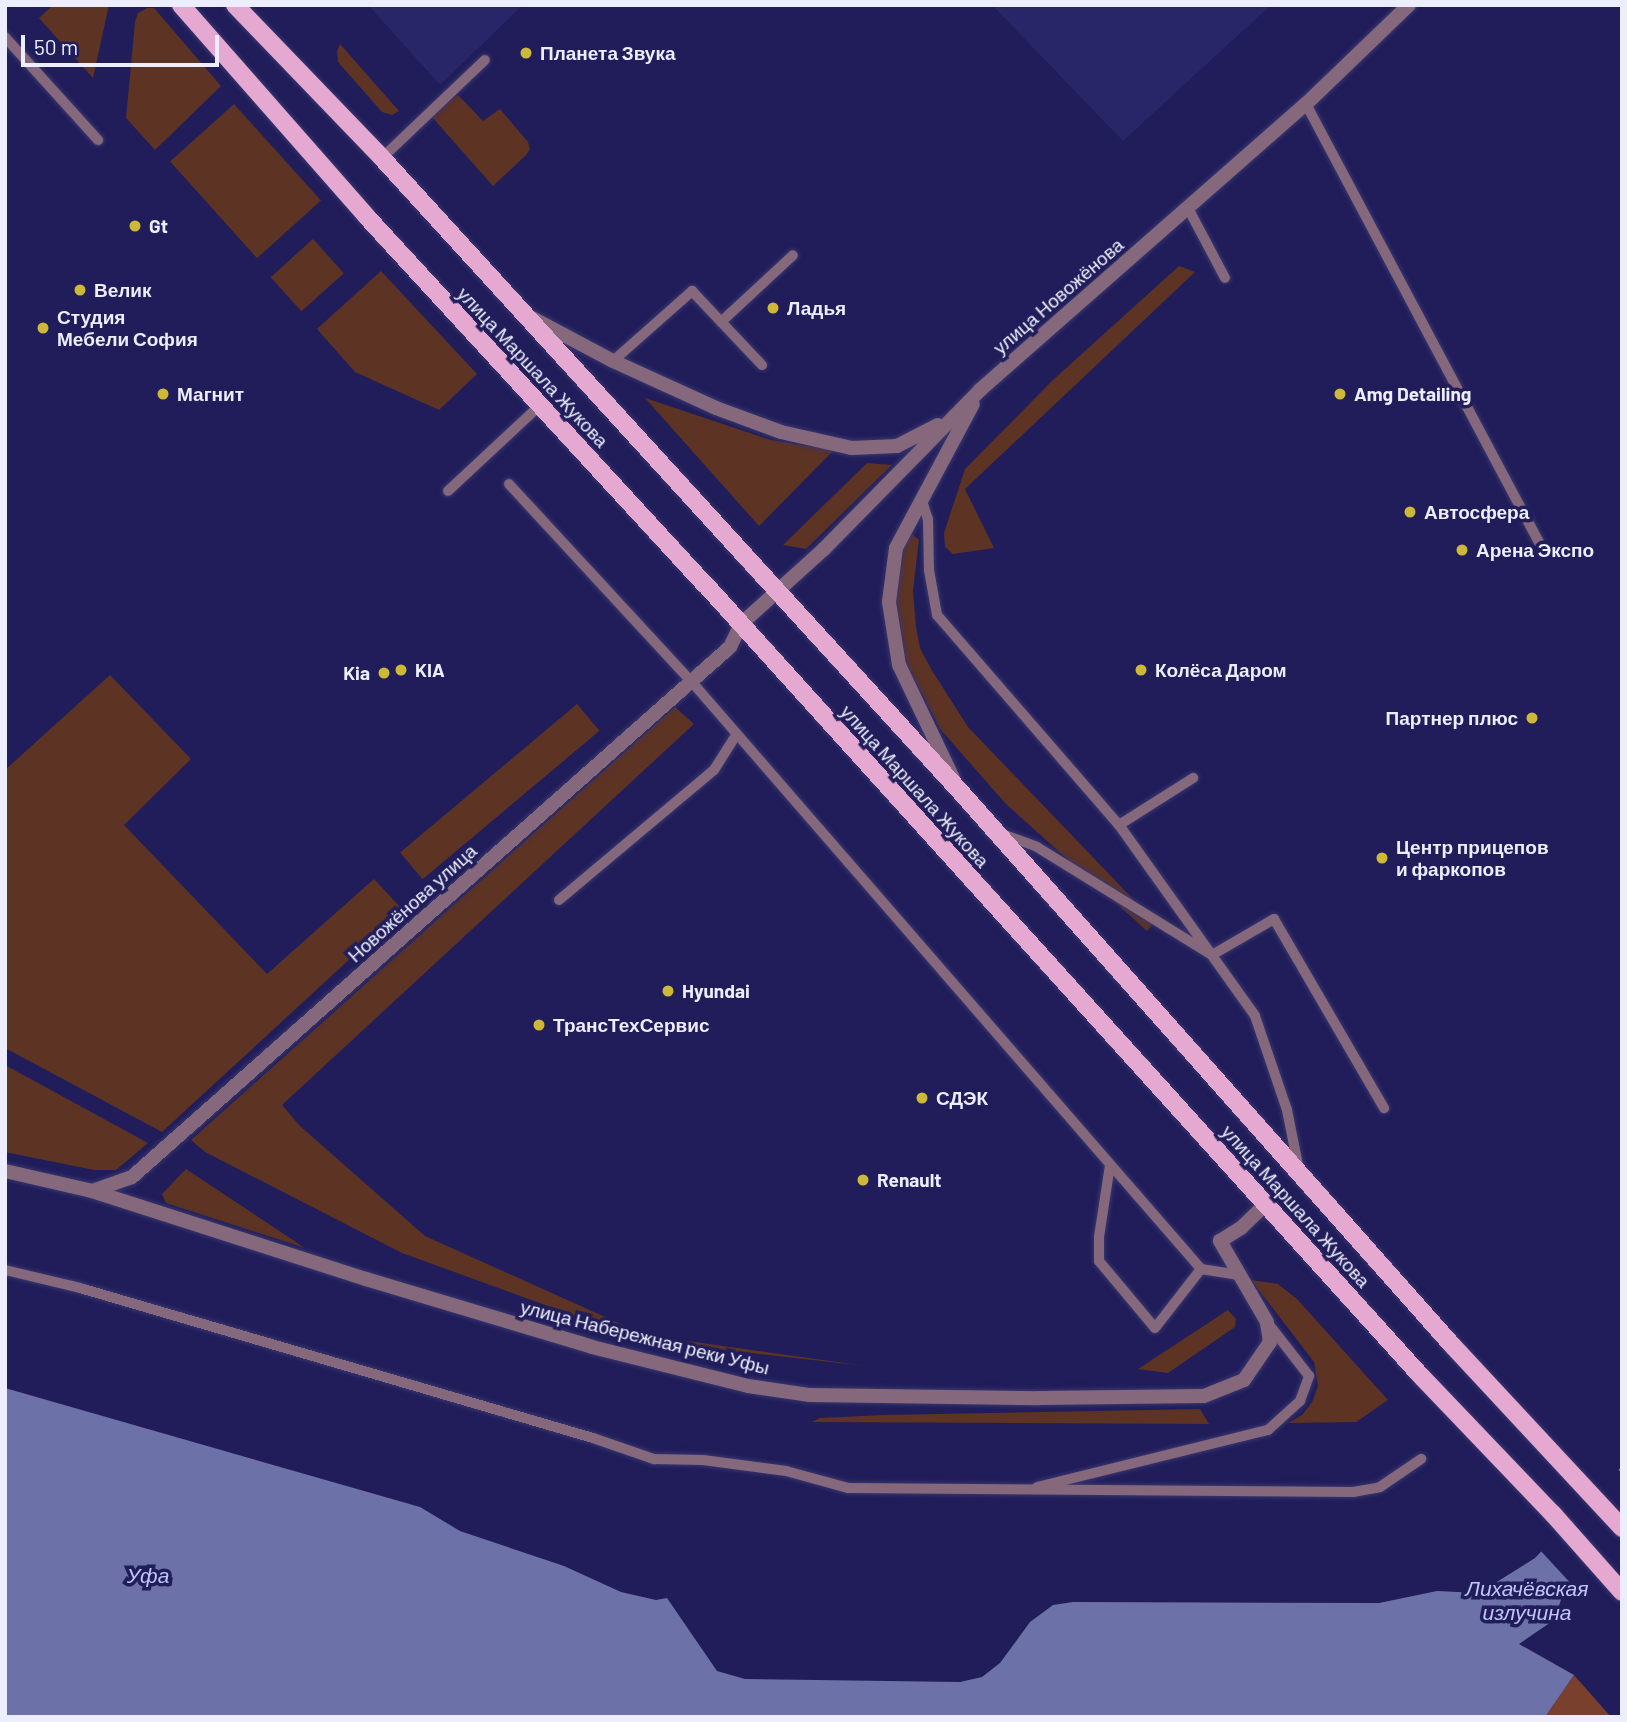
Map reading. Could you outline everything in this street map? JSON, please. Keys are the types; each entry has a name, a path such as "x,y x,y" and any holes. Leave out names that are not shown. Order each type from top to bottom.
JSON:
{"main road":[{"name":"улица Маршала Жукова","path":"181,5 342,189 539,406 741,624 1421,1376 1553,1514 1622,1592"},
{"name":"улица Маршала Жукова","path":"235,5 382,158 778,590 1452,1345 1622,1528"}],"street":[{"name":"улица Новожёнова","path":"741,624 824,549 980,390 1306,104 1409,5"},
{"path":"524,314 613,361 716,408 768,427 852,448 897,446 933,429 980,390"},
{"path":"958,789 899,665 889,603 896,548 980,390"},
{"name":"Новожёнова улица","path":"92,1191 132,1177 730,647 741,624"},
{"name":"улица Набережная реки Уфы","path":"5,1171 92,1191 366,1279 592,1347 748,1386 810,1395 1039,1398 1203,1396 1244,1380 1270,1342 1267,1322"},
{"path":"1266,1204 1242,1227 1220,1241 1267,1322"}],"lane":[{"path":"5,37 98,140"},
{"path":"382,158 485,60"},
{"path":"1306,104 1539,542"},
{"path":"1188,208 1225,278"},
{"path":"721,322 793,255"},
{"path":"613,361 692,291 762,365"},
{"path":"449,491 539,406"},
{"path":"509,484 691,681 1201,1269 1238,1275"},
{"path":"922,501 928,519 929,570 937,615 1119,825 1255,1016 1287,1110 1299,1173"},
{"path":"559,900 713,770 736,735"},
{"path":"1119,825 1192,778"},
{"path":"996,832 1037,847 1212,955"},
{"path":"1212,955 1275,919 1384,1108"},
{"path":"1110,1165 1099,1237 1099,1261 1155,1328 1201,1269"},
{"path":"5,1270 93,1292 593,1438 654,1459 704,1460 786,1471 848,1488 1353,1492 1380,1487 1421,1459"},
{"path":"1021,1491 1268,1430 1300,1401 1309,1376 1267,1322"}],"shaded area":[{"path":"53,5 109,5 93,78 39,18"},
{"path":"368,5 523,5 440,85"},
{"path":"992,5 1271,5 1123,141"},
{"path":"154,8 221,86 155,150 126,118 135,22 138,13"},
{"path":"340,44 399,111 392,115 382,112 338,62 337,51"},
{"path":"459,96 483,121 500,109 528,142 530,149 526,155 493,186 431,116 451,97"},
{"path":"234,104 321,201 257,258 170,162"},
{"path":"313,239 344,273 301,311 271,277"},
{"path":"1179,266 1195,272 965,489 994,548 953,554 945,547 944,533 965,469 1053,380"},
{"path":"381,271 477,374 439,410 355,372 317,329"},
{"path":"645,398 771,440 834,450 759,526"},
{"path":"867,463 892,465 806,549 783,545"},
{"path":"912,534 919,540 913,591 916,627 920,648 931,669 968,727 1155,922 1147,931 1005,803 941,730 906,663 896,597 904,546"},
{"path":"110,675 191,759 124,825 267,974 374,879 403,910 162,1132 5,1048 5,770"},
{"path":"577,704 599,731 423,879 400,852"},
{"path":"675,707 694,724 282,1105 300,1126 425,1236 645,1335 866,1366 644,1341 402,1253 205,1152 191,1140"},
{"path":"5,1065 148,1143 116,1170 94,1170 5,1152"},
{"path":"186,1169 305,1248 166,1203 162,1194"},
{"path":"1251,1280 1278,1284 1297,1299 1388,1400 1356,1422 1288,1423 1302,1415 1312,1402 1318,1386 1314,1362"},
{"path":"1228,1310 1236,1319 1235,1327 1168,1373 1138,1369"},
{"path":"1200,1409 1209,1424 812,1422 820,1418 884,1415"},
{"path":"1574,1675 1611,1717 1545,1717"}],"water":[{"name":"Уфа","path":"5,1388 420,1507 460,1531 564,1566 621,1592 656,1600 667,1598 717,1671 745,1679 960,1682 982,1677 1000,1663 1030,1622 1053,1605 1073,1602 1379,1603 1437,1591 1479,1593 1535,1558 1622,1466 1622,1539 1562,1597 1554,1620 1519,1644 1574,1675 1545,1717 5,1717"}],"pier":[{"path":"1616,1467 1622,1474 1622,1544 1576,1589 1539,1549"}],"place":[{"name":"Планета Звука","path":"526,53"},
{"name":"Gt","path":"135,226"},
{"name":"Велик","path":"80,290"},
{"name":"Ладья","path":"773,308"},
{"name":"Студия Мебели София","path":"43,328"},
{"name":"Магнит","path":"163,394"},
{"name":"Amg Detailing","path":"1340,394"},
{"name":"Автосфера","path":"1410,512"},
{"name":"Арена Экспо","path":"1462,550"},
{"name":"KIA","path":"401,670"},
{"name":"Колёса Даром","path":"1141,670"},
{"name":"Kia","path":"384,673"},
{"name":"Партнер плюс","path":"1532,718"},
{"name":"Центр прицепов и фаркопов","path":"1382,858"},
{"name":"Hyundai","path":"668,991"},
{"name":"ТрансТехСервис","path":"539,1025"},
{"name":"СДЭК","path":"922,1098"},
{"name":"Renault","path":"863,1180"}],"water label":[{"name":"Лихачёвская излучина","path":"1527,1600"}]}
